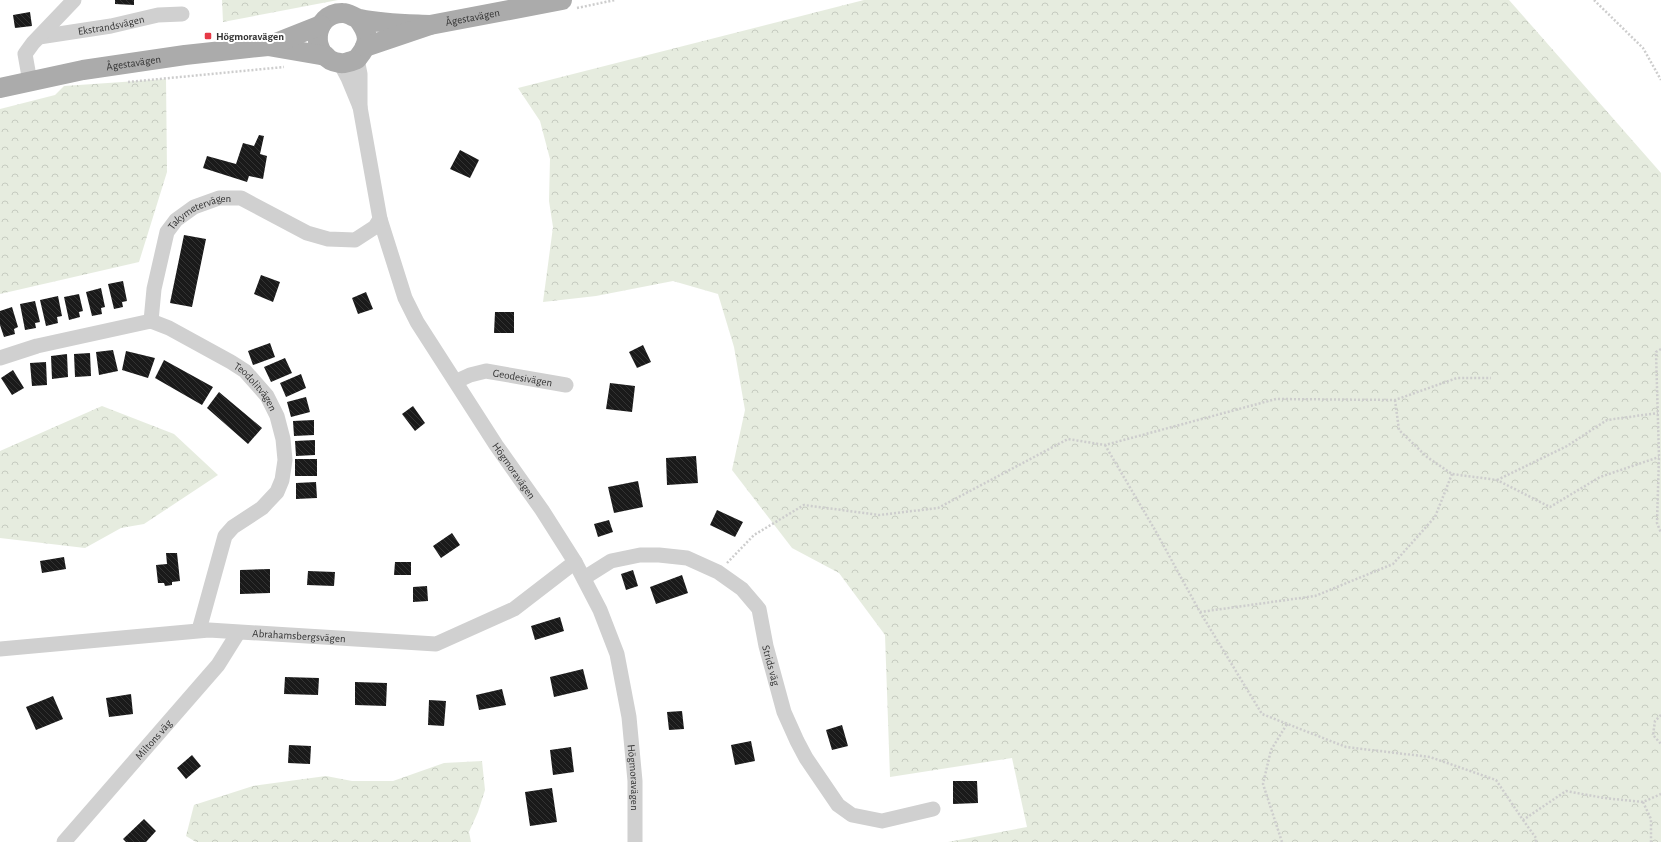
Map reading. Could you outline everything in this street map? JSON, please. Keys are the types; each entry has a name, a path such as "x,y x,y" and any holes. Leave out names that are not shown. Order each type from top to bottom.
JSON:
{"main road":[{"name":"Ågestavägen","path":"0,88 99,68 185,55 268,46 347,56 430,25 562,0"},
{"name":"Ågestavägen","path":"268,46 322,25 327,18 334,14 343,13 358,19 430,25"},
{"path":"322,25 316,36 318,48 347,56 368,37 365,28 358,19"}],"street":[{"path":"30,82 25,54 74,0"},
{"name":"Ekstrandsvägen","path":"39,37 110,26 158,15 182,14"},
{"name":"Högmoravägen","path":"347,56 348,78 360,107 380,219 405,298 417,322 457,381 462,393 521,478 575,562 600,610 617,654 629,717 635,782 635,842"},
{"name":"Takymetervägen","path":"151,321 154,289 167,232 176,220 194,207 219,198 241,198 307,233 328,239 355,240 375,227 380,219"},
{"path":"0,358 37,346 151,321"},
{"name":"Teodolitvägen","path":"151,321 169,328 245,371 267,396 277,416 283,439 285,460 282,480 277,492 262,508 233,527 225,536 199,630"},
{"name":"Geodesivägen","path":"457,381 470,375 486,371 566,385"},
{"name":"Strids väg","path":"584,578 611,561 640,555 659,555 687,558 718,572 742,588 759,609 766,646 784,712 806,758 838,805 852,815 882,821 933,809"},
{"name":"Abrahamsbergsvägen","path":"0,649 199,630 436,644 514,609 575,562"},
{"name":"Miltons väg","path":"64,842 218,665 238,632"}],"path":[{"path":"1594,0 1643,48 1661,80"},
{"path":"1661,350 1656,352 1658,413 1657,523 1661,533"},
{"path":"718,572 754,535 804,505 879,516 938,508 1068,439 1105,445 1276,399 1395,400 1457,378 1490,378"},
{"path":"1395,400 1399,430 1427,457 1452,474 1496,480 1550,507 1600,477 1658,457"},
{"path":"1496,480 1567,446 1607,420 1658,413"},
{"path":"1105,445 1156,530 1200,612 1262,714 1346,747 1430,757 1496,780 1536,838 1536,842"},
{"path":"1200,612 1316,596 1393,564 1435,517 1452,474"},
{"path":"1661,714 1655,721 1653,735 1661,744"},
{"path":"1282,842 1263,784 1271,750 1287,724"},
{"path":"1523,820 1566,791 1604,798 1643,802 1661,794"},
{"path":"1643,802 1650,819 1651,842"}],"green space":[{"path":"222,0 338,0 223,22"},
{"path":"864,0 1509,0 1661,173 1661,842 948,842 1027,827 1012,758 890,777 885,635 839,573 792,548 732,470 745,410 734,347 718,294 673,281 596,296 543,302 553,227 549,201 550,159 540,121 518,88"},
{"path":"166,79 167,172 139,262 0,294 0,109 55,95 64,86"},
{"path":"102,406 174,434 218,475 144,524 121,528 85,548 0,538 0,451"},
{"path":"482,761 485,790 478,812 469,832 471,842 196,842 186,836 194,805 253,786 326,776 352,781 393,781 444,763"}],"building":[{"path":"115,0 134,0 134,5 115,4"},
{"path":"30,12 32,26 15,28 13,15"},
{"path":"259,135 264,136 260,154 267,156 263,179 249,176 247,182 203,168 207,156 236,164 243,143 254,146"},
{"path":"460,150 479,160 470,178 450,169"},
{"path":"184,235 206,239 192,307 170,303"},
{"path":"261,275 280,282 273,302 254,294"},
{"path":"123,281 127,301 122,302 123,307 114,309 108,284"},
{"path":"101,288 105,307 101,308 102,314 92,316 86,292"},
{"path":"366,292 373,309 358,314 352,298"},
{"path":"79,294 83,311 79,312 80,317 69,320 64,297"},
{"path":"58,296 62,316 57,317 58,323 46,326 40,300"},
{"path":"35,301 40,322 35,323 36,328 25,330 20,304"},
{"path":"12,307 18,327 14,329 15,334 4,337 0,325 0,311"},
{"path":"495,312 514,312 514,333 494,333"},
{"path":"270,343 275,357 253,365 248,351"},
{"path":"643,345 651,362 637,368 629,352"},
{"path":"113,350 118,371 99,375 96,352"},
{"path":"126,351 155,358 148,378 122,370"},
{"path":"90,353 91,376 75,377 74,354"},
{"path":"67,354 68,377 52,379 51,356"},
{"path":"285,358 292,373 271,382 264,367"},
{"path":"164,360 213,387 202,405 155,378"},
{"path":"46,362 47,385 32,386 30,363"},
{"path":"13,370 24,388 12,395 1,378"},
{"path":"301,374 306,388 286,397 280,383"},
{"path":"610,383 635,386 632,412 606,409"},
{"path":"219,392 262,428 248,444 207,408"},
{"path":"306,397 310,412 291,417 287,402"},
{"path":"413,406 425,423 415,431 402,414"},
{"path":"314,420 314,435 294,436 293,421"},
{"path":"315,440 315,455 296,456 295,441"},
{"path":"696,456 698,483 667,485 666,458"},
{"path":"295,459 317,459 317,476 295,476"},
{"path":"638,481 643,507 614,513 608,487"},
{"path":"316,482 317,498 296,499 296,483"},
{"path":"717,510 743,522 735,537 710,525"},
{"path":"609,520 613,532 598,537 594,524"},
{"path":"452,533 460,545 441,558 433,546"},
{"path":"166,553 177,553 180,581 172,582 172,585 165,586 164,583 158,583 156,565 167,564"},
{"path":"64,557 66,569 42,573 40,561"},
{"path":"395,562 411,562 411,575 394,575"},
{"path":"270,569 270,593 240,594 240,570"},
{"path":"633,570 638,586 626,590 621,574"},
{"path":"308,571 335,572 334,586 307,585"},
{"path":"682,575 688,593 656,604 650,587"},
{"path":"427,586 428,601 413,602 413,587"},
{"path":"560,617 564,631 535,640 531,626"},
{"path":"583,669 588,689 554,697 550,677"},
{"path":"285,677 319,678 318,695 284,694"},
{"path":"355,682 387,683 386,706 355,705"},
{"path":"502,689 506,705 479,710 476,695"},
{"path":"131,694 133,714 109,717 106,698"},
{"path":"53,696 63,719 36,730 26,707"},
{"path":"429,700 446,701 444,726 428,725"},
{"path":"682,711 684,729 669,730 667,712"},
{"path":"842,725 848,746 832,750 826,730"},
{"path":"751,741 755,761 735,765 731,745"},
{"path":"289,745 311,746 310,764 288,763"},
{"path":"571,747 574,772 553,775 550,750"},
{"path":"192,755 201,766 186,779 177,768"},
{"path":"953,781 977,781 978,803 953,804"},
{"path":"552,788 557,822 530,826 525,792"},
{"path":"144,819 156,831 146,842 126,842 123,839"}],"place":[{"name":"Högmoravägen","path":"208,36"}]}
